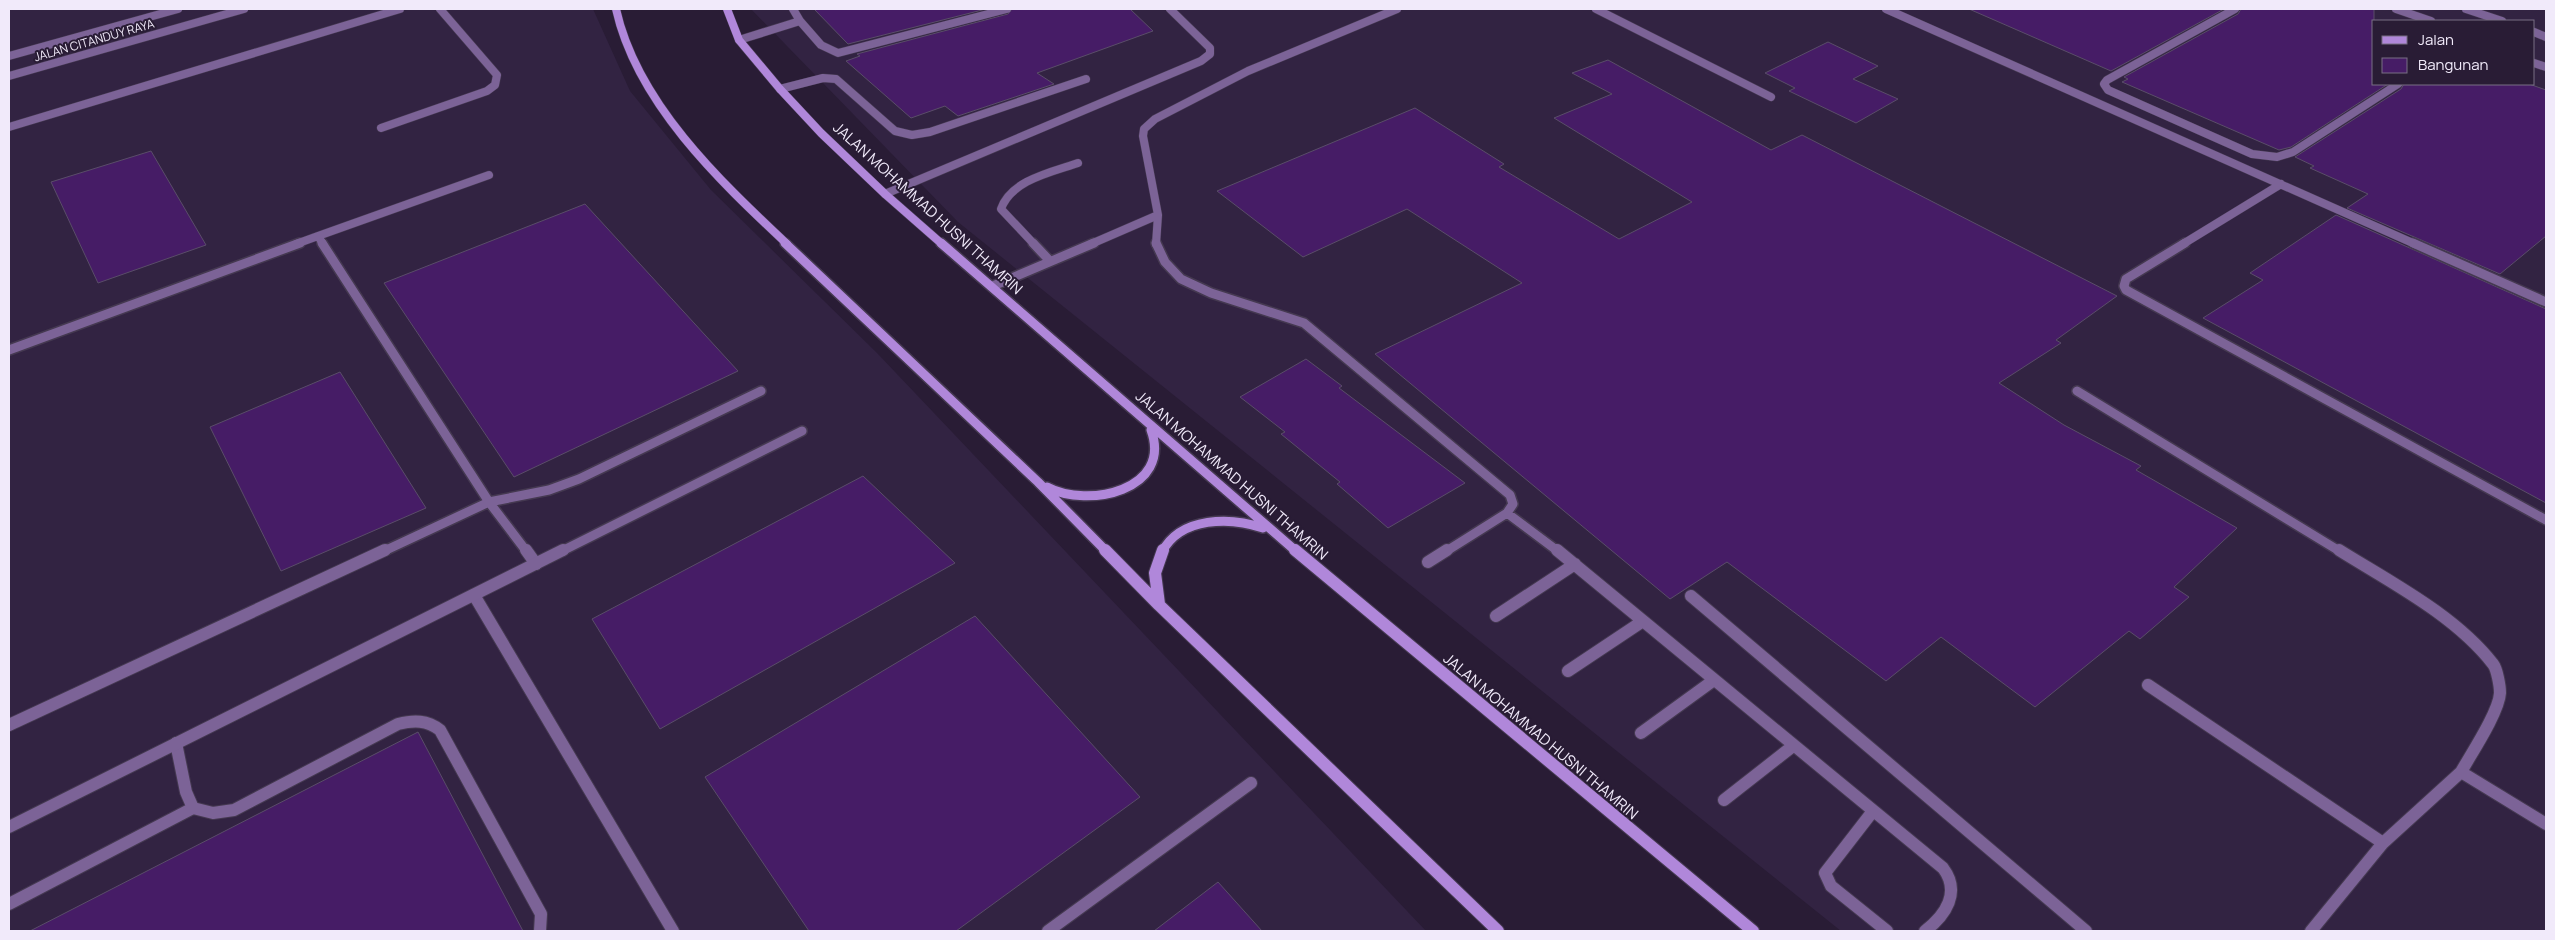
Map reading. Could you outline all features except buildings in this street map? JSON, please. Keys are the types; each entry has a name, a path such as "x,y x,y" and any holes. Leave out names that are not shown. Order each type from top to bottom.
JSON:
{"street":[{"name":"JALAN CITANDUY RAYA","path":"9,56 178,9"},
{"name":"JALAN CITANDUY RAYA","path":"9,76 244,9"},
{"path":"9,127 400,9"},
{"path":"381,128 487,91 495,85 497,75 440,9"},
{"path":"616,9 620,27 640,72 668,119 734,194 1038,482 1159,606 1304,742 1498,931"},
{"name":"JALAN MOHAMMAD HUSNI THAMRIN","path":"727,9 739,40 780,89 821,133 885,194 993,286 1273,532 1753,931"},
{"path":"793,9 820,44 838,53 1007,9"},
{"path":"885,194 1207,57 1210,48 1170,9"},
{"path":"1397,9 1248,71 1155,119 1144,129 1143,136 1158,215 1156,246 1165,262 1181,279 1211,293 1304,323 1510,495 1513,504 1507,513 1428,562"},
{"path":"1596,9 1771,97"},
{"path":"1886,9 2546,302"},
{"path":"2235,9 2106,80 2104,84 2108,90 2252,154 2277,158 2293,152 2396,85"},
{"path":"2396,9 2428,20"},
{"path":"2466,9 2499,20"},
{"path":"739,40 800,20"},
{"path":"780,89 823,78 836,79 895,131 912,136 930,132 1086,79"},
{"path":"1050,260 1001,209 1001,205 1005,197 1031,181 1078,163"},
{"path":"9,350 489,175"},
{"path":"2281,184 2126,279 2124,286 2126,290 2546,520"},
{"path":"993,286 1158,215"},
{"path":"318,236 489,502 536,564"},
{"path":"9,725 489,502 549,490 579,479 761,391"},
{"path":"2077,391 2410,594 2453,624 2494,665 2500,693 2495,710 2461,772 2383,843 2311,931"},
{"path":"1038,482 1060,494 1088,498 1118,492 1142,478 1156,460 1157,440 1147,423"},
{"path":"9,827 802,431"},
{"path":"1507,513 1575,564 1943,868 1952,882 1951,901 1937,923 1925,931"},
{"path":"1159,606 1154,582 1156,563 1165,545 1182,531 1204,522 1228,519 1252,523 1273,532"},
{"path":"1496,616 1575,564"},
{"path":"474,595 670,930"},
{"path":"1691,596 2086,931"},
{"path":"1568,671 1643,621"},
{"path":"1641,734 1714,680"},
{"path":"2148,685 2383,843"},
{"path":"176,744 186,792 193,808 206,813 219,814 234,810 398,724 412,720 433,724 440,730 541,914 540,931"},
{"path":"1724,800 1793,746"},
{"path":"2461,772 2546,824"},
{"path":"1048,931 1252,783"},
{"path":"9,904 193,808"},
{"path":"1873,811 1825,873 1831,886 1887,931"}],"shaded area":[{"path":"9,9 593,9 630,91 711,190 877,353 1426,931 9,931"},
{"path":"751,9 2546,9 2546,931 1841,931 958,222"}]}
